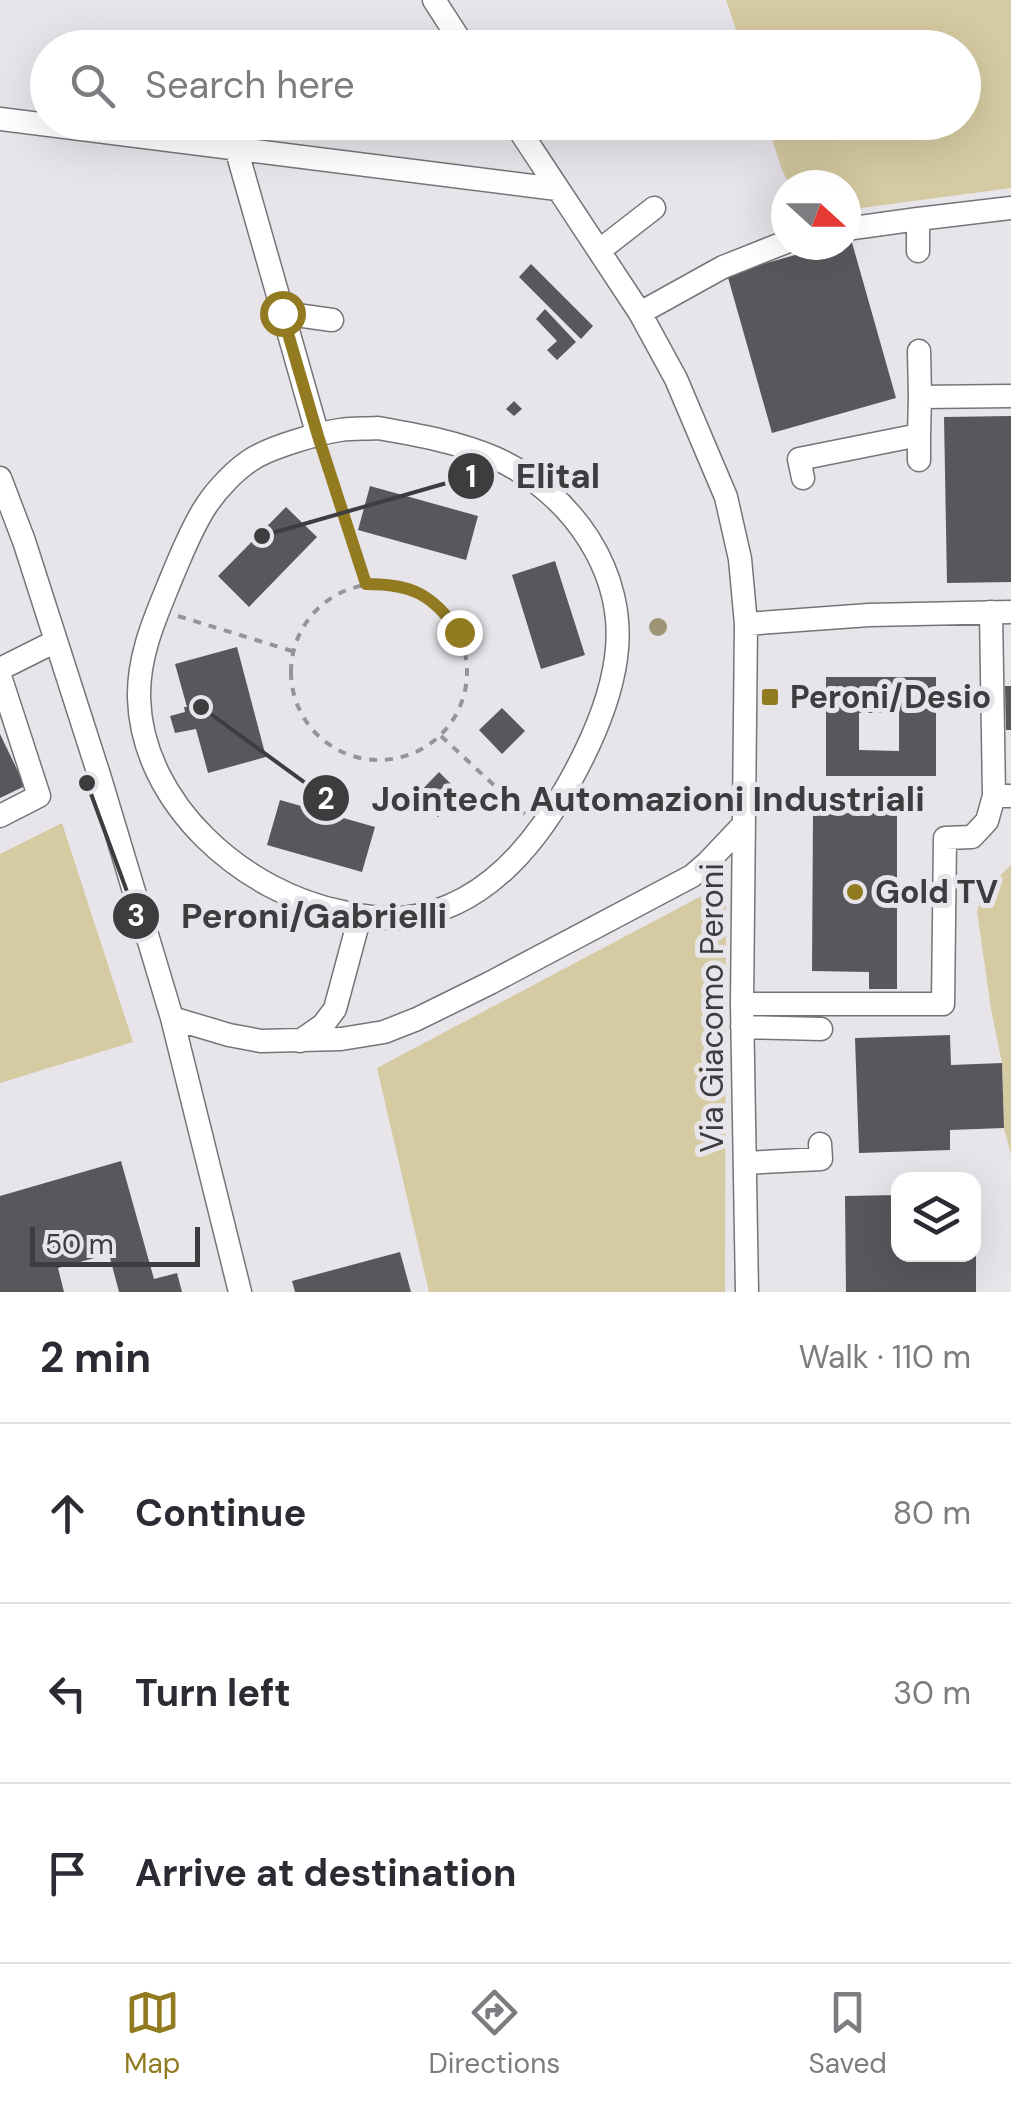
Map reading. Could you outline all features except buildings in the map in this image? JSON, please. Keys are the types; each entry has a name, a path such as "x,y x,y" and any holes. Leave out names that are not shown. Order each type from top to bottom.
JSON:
{"street":[{"path":"434,0 453,30"},
{"path":"0,119 30,123"},
{"path":"171,140 558,189"},
{"name":"Via Giacomo Peroni","path":"526,140 640,313 676,379 714,463 740,559 746,624 742,1015 748,1292"},
{"path":"236,148 318,436"},
{"path":"861,227 1011,208"},
{"path":"600,250 649,212"},
{"path":"918,219 918,251"},
{"path":"640,313 723,267 771,248"},
{"path":"282,313 332,320"},
{"path":"919,351 920,460"},
{"path":"920,397 1011,396"},
{"path":"378,428 454,444 498,460 546,490 582,526 609,580 618,632 616,659 602,714 576,771 520,856 488,883 431,912 405,918 360,916 298,901 267,886 212,845 173,797 148,753 139,698 146,642 158,610 192,530 208,503 254,458 338,430 378,428"},
{"path":"803,478 799,459 860,454 919,435"},
{"path":"0,478 100,778 172,1018 240,1292"},
{"path":"0,530 24,541"},
{"path":"742,1015 943,1004 945,838 972,837 1002,796 1001,612 922,606 868,607 816,610 746,624"},
{"path":"0,816 39,796 0,673 56,641"},
{"path":"172,1018 261,1041 300,1042 384,1032 417,1020 692,876 744,824"},
{"path":"300,1042 323,1025 335,1009 360,916"},
{"path":"742,1015 820,1028"},
{"path":"745,1163 821,1159 820,1144"}],"path":[{"path":"318,436 366,584"},
{"path":"366,584 394,584 420,592 443,609 459,632 467,659 467,687 458,713 440,736 420,750 396,759 346,755 324,742 307,724 290,677 292,652 302,627 319,606 340,591 366,584"},
{"path":"158,610 292,652"},
{"path":"440,736 542,828"}],"shaded area":[{"path":"726,0 1011,0 1011,188 861,208 861,170 782,170 772,140 981,140 981,30 736,30"},
{"path":"62,823 133,1042 0,1083 0,854"},
{"path":"1011,865 1011,1155 1004,1128 1002,1063 977,911 985,890"},
{"path":"726,883 725,1292 429,1292 377,1068"}],"place":[{"name":"Elital","path":"262,536"},
{"name":"Peroni/Desio","path":"770,697"},
{"name":"Jointech Automazioni Industriali","path":"201,707"},
{"name":"Peroni/Gabrielli","path":"87,783"},
{"name":"Gold TV","path":"855,892"}],"route":[{"path":"282,313 366,584 394,584 420,592 443,609 459,632"}]}
